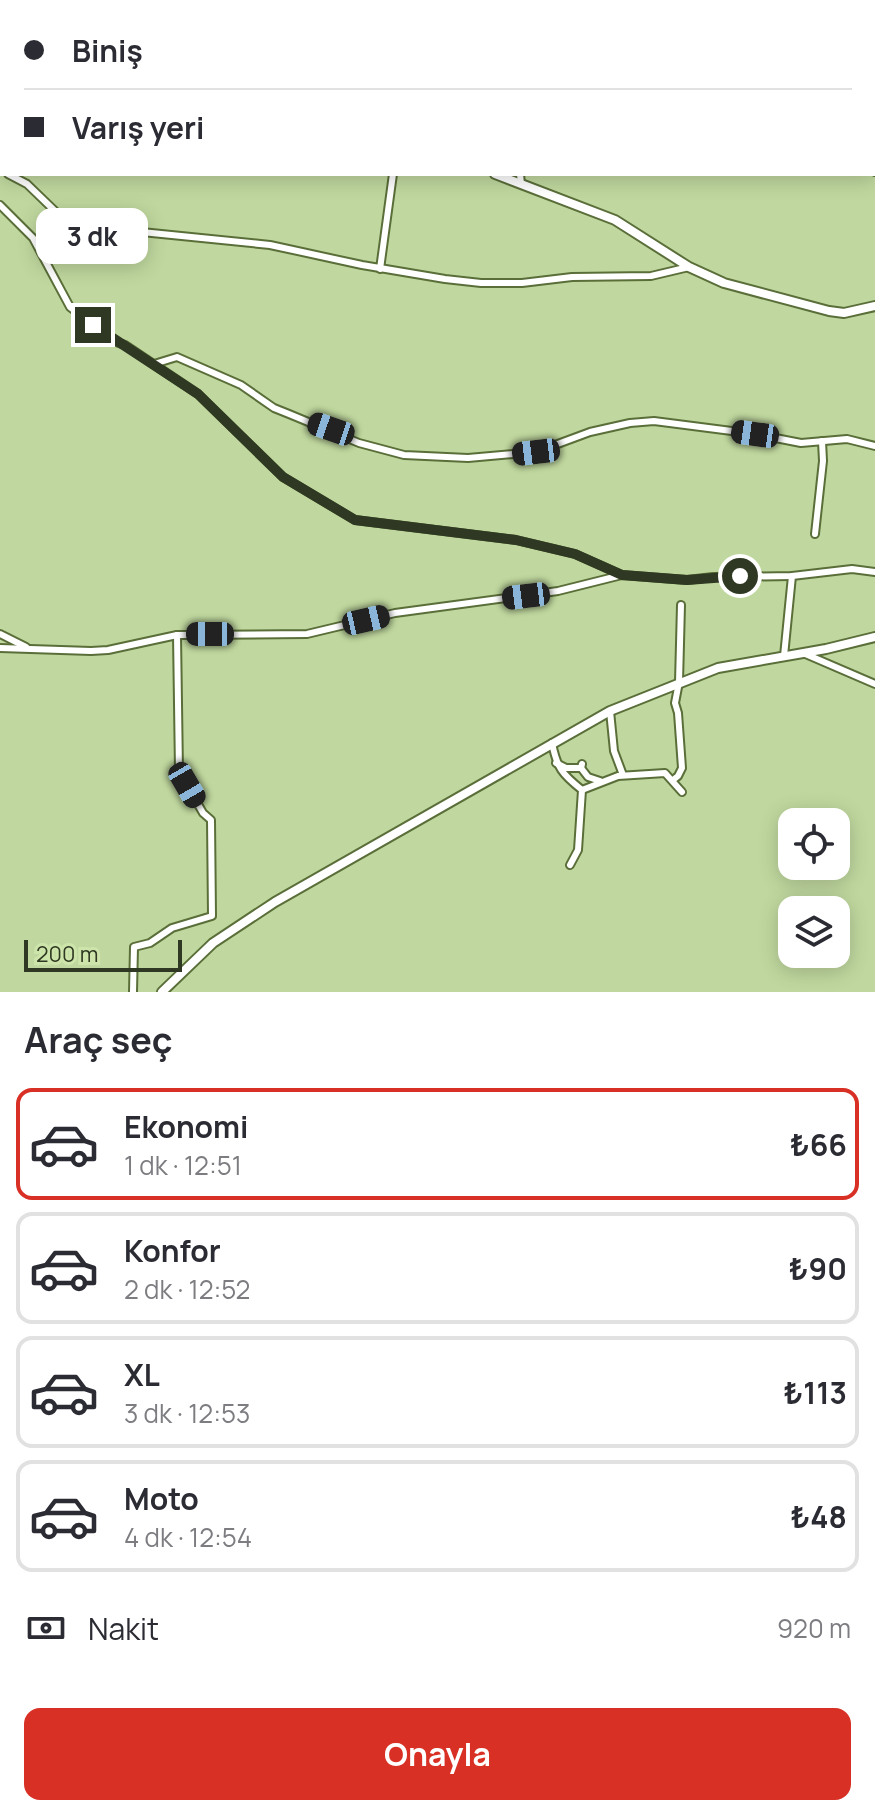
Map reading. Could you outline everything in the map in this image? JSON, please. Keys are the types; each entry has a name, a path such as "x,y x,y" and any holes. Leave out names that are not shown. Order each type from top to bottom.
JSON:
{"street":[{"path":"12,176 27,184 56,212 92,227 270,245 380,269 457,281 506,284 572,277 651,276 689,267"},
{"path":"380,269 393,176"},
{"path":"521,179 615,220 689,267 724,283 821,310 844,313 875,306"},
{"path":"0,205 33,238 70,307 116,342 198,394 283,477 355,520 516,540 575,554 622,575"},
{"path":"154,364 177,357 241,385 274,408 359,443 404,455 468,458 536,452 590,432 654,421 801,443 847,439 875,446"},
{"path":"815,534 823,461 822,441"},
{"path":"0,648 108,650 177,635 307,634 395,613 558,591 622,575 687,580 792,576 852,569 875,572"},
{"path":"784,656 792,576"},
{"path":"673,780 682,768 675,703 679,682 681,605"},
{"path":"0,634 30,648"},
{"path":"133,992 134,947 150,943 172,928 212,916 211,820 203,813 179,771 177,635"},
{"path":"162,992 213,943 275,902 610,711 718,668 875,637"},
{"path":"803,653 875,684"},
{"path":"610,711 614,751 623,775"},
{"path":"552,743 556,763 563,774 582,790"},
{"path":"556,763 566,768 582,766 588,777 602,782"},
{"path":"582,790 623,775 665,773 682,792"},
{"path":"570,865 578,850 582,790"}],"route":[{"path":"93,325 198,394 283,477 355,520 516,540 575,554 622,575 662,580 740,576"}]}
